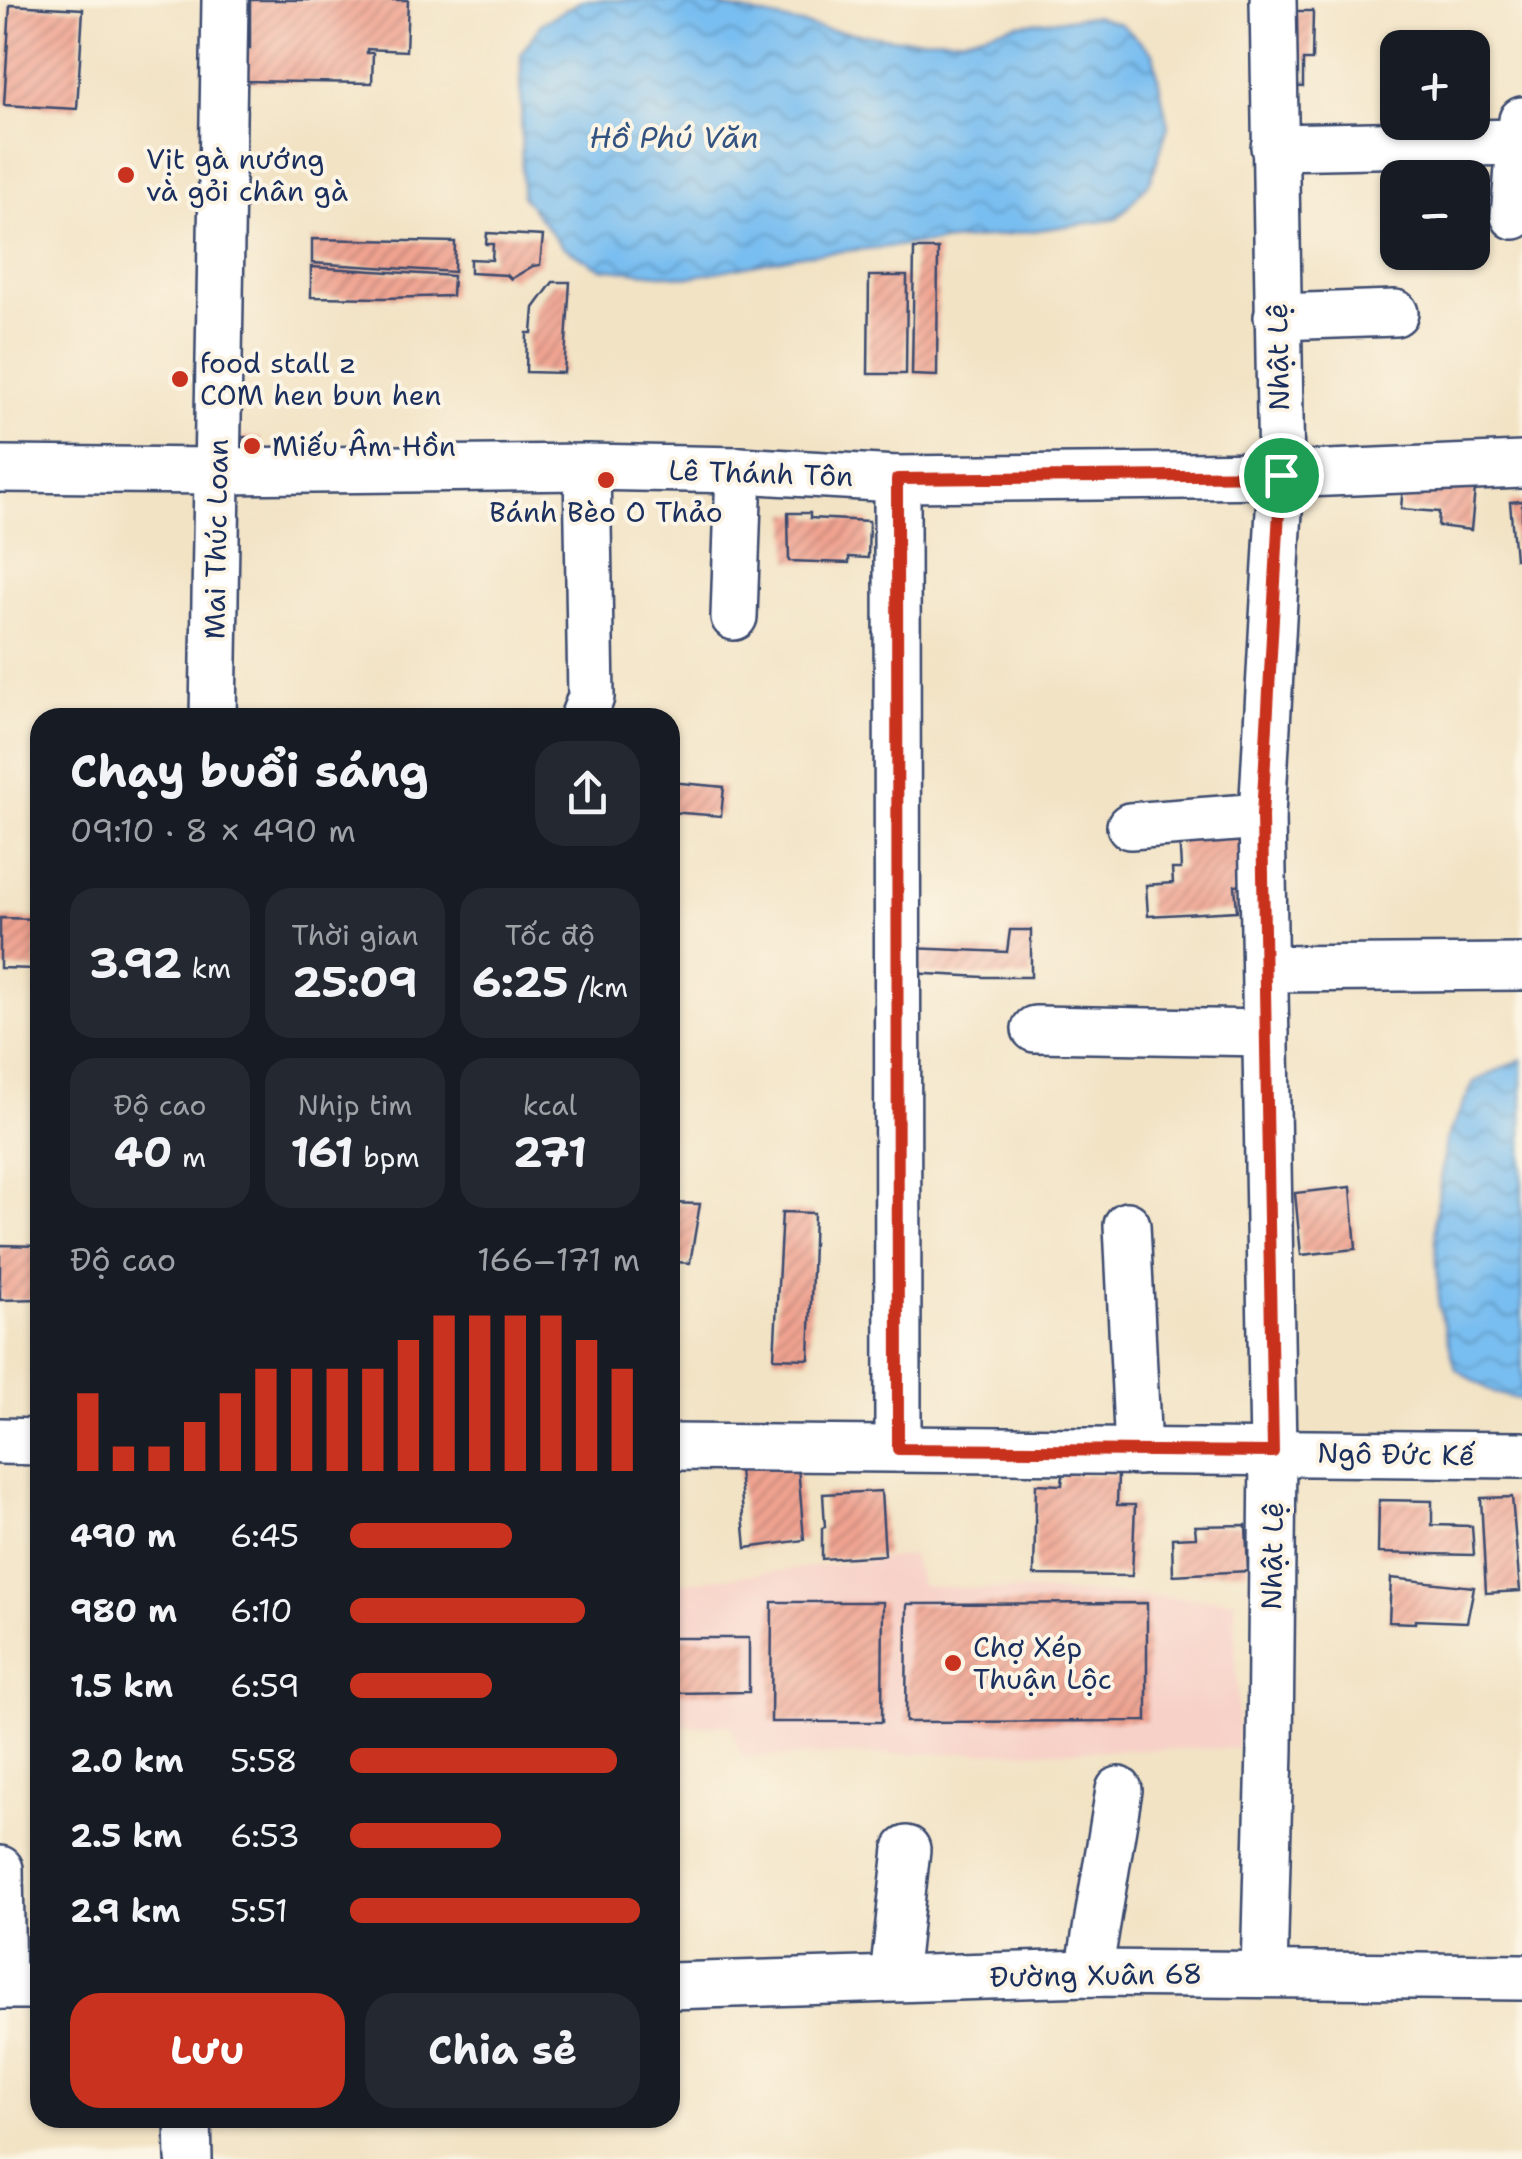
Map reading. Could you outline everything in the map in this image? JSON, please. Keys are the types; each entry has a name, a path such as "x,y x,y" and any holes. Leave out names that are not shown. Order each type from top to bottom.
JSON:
{"street":[{"name":"Mai Thúc Loan","path":"213,708 225,0"},
{"name":"Nhật Lệ","path":"1264,1974 1273,1452 1262,816 1281,475 1273,0"},
{"path":"1274,147 1521,131 1514,216"},
{"path":"1277,317 1396,313"},
{"name":"Lê Thánh Tôn","path":"0,468 217,471 586,467 897,479 1281,475 1522,465"},
{"path":"586,467 590,697 586,708"},
{"path":"734,617 739,470"},
{"path":"897,479 898,1449"},
{"path":"1130,826 1262,816"},
{"path":"1265,968 1522,967"},
{"path":"1035,1029 1266,1033"},
{"path":"1127,1225 1138,1452"},
{"path":"0,1441 30,1442"},
{"name":"Ngô Đức Kế","path":"680,1447 1522,1455"},
{"path":"1090,1974 1119,1790"},
{"path":"894,1978 907,1850"},
{"path":"0,1870 14,1986"},
{"name":"Đường Xuân 68","path":"680,1986 1090,1974 1522,1977"},
{"path":"188,2128 189,2159"}],"shaded area":[{"name":"Chợ Xép Thuận Lộc","path":"912,1555 921,1586 1235,1600 1238,1748 742,1757 731,1725 680,1726 680,1583"}],"water":[{"name":"Hồ Phú Văn","path":"583,0 693,0 823,29 898,39 964,38 1019,24 1095,16 1121,24 1153,53 1168,126 1151,180 1117,219 980,238 802,255 690,277 600,268 562,246 522,196 521,54 541,24"},
{"path":"1522,1059 1522,1400 1494,1393 1456,1369 1439,1307 1435,1220 1446,1140 1474,1082"}],"building":[{"path":"250,0 408,0 406,51 367,49 367,53 373,53 372,83 238,81 240,48 250,48"},
{"path":"10,5 83,9 77,109 4,105"},
{"path":"1262,11 1313,11 1312,60 1303,60 1303,87 1287,86"},
{"path":"487,233 543,236 540,265 511,279 507,275 470,273 470,259 492,260 493,244 486,244"},
{"path":"312,239 455,242 454,272 312,263"},
{"path":"914,249 938,249 937,376 912,375"},
{"path":"311,267 453,276 452,296 311,297"},
{"path":"869,276 907,276 906,374 868,374"},
{"path":"553,282 570,282 564,373 526,372 527,333 532,333 534,308"},
{"name":"Miếu Âm Hồn","path":"242,437 261,438 261,453 242,454"},
{"path":"1404,473 1476,479 1471,530 1438,526 1439,512 1401,509"},
{"path":"1522,501 1522,559 1515,559 1510,502"},
{"path":"788,513 869,521 868,558 849,557 849,563 789,561"},
{"path":"680,783 724,787 721,816 680,813"},
{"path":"1245,831 1250,883 1235,885 1237,911 1148,916 1146,885 1173,883 1172,869 1181,869 1179,833"},
{"path":"0,918 30,919 30,969 0,968"},
{"path":"1010,930 1031,930 1031,977 909,973 910,948 1007,952"},
{"path":"1351,1187 1356,1249 1301,1255 1295,1193"},
{"path":"680,1203 700,1204 690,1263 680,1262"},
{"path":"782,1212 814,1213 809,1359 774,1358"},
{"path":"0,1245 30,1246 30,1299 0,1300"},
{"path":"797,1454 804,1540 746,1548 738,1458"},
{"path":"1063,1474 1118,1475 1117,1505 1135,1505 1132,1576 1034,1575 1036,1484 1062,1485"},
{"path":"881,1491 885,1555 822,1559 823,1494"},
{"path":"1512,1497 1520,1591 1486,1593 1481,1498"},
{"path":"1379,1500 1432,1501 1432,1525 1472,1526 1474,1555 1378,1553"},
{"path":"1246,1525 1248,1571 1173,1575 1172,1538 1196,1537 1195,1526"},
{"path":"1391,1578 1474,1587 1467,1622 1389,1622"},
{"path":"772,1602 883,1602 882,1722 771,1722"},
{"path":"1147,1603 1147,1721 906,1722 907,1604"},
{"path":"680,1638 749,1638 749,1692 680,1693"}],"place":[{"name":"Vịt gà nướng và gỏi chân gà","path":"126,175"},
{"name":"food stall z COM hen bun hen","path":"180,379"},
{"name":"Miếu Âm Hồn","path":"252,446"},
{"name":"Bánh Bèo O Thảo","path":"606,480"},
{"name":"Chợ Xép Thuận Lộc","path":"953,1663"}],"route":[{"path":"1281,475 1262,816 1273,1452 898,1449 897,479 1281,475"}]}
